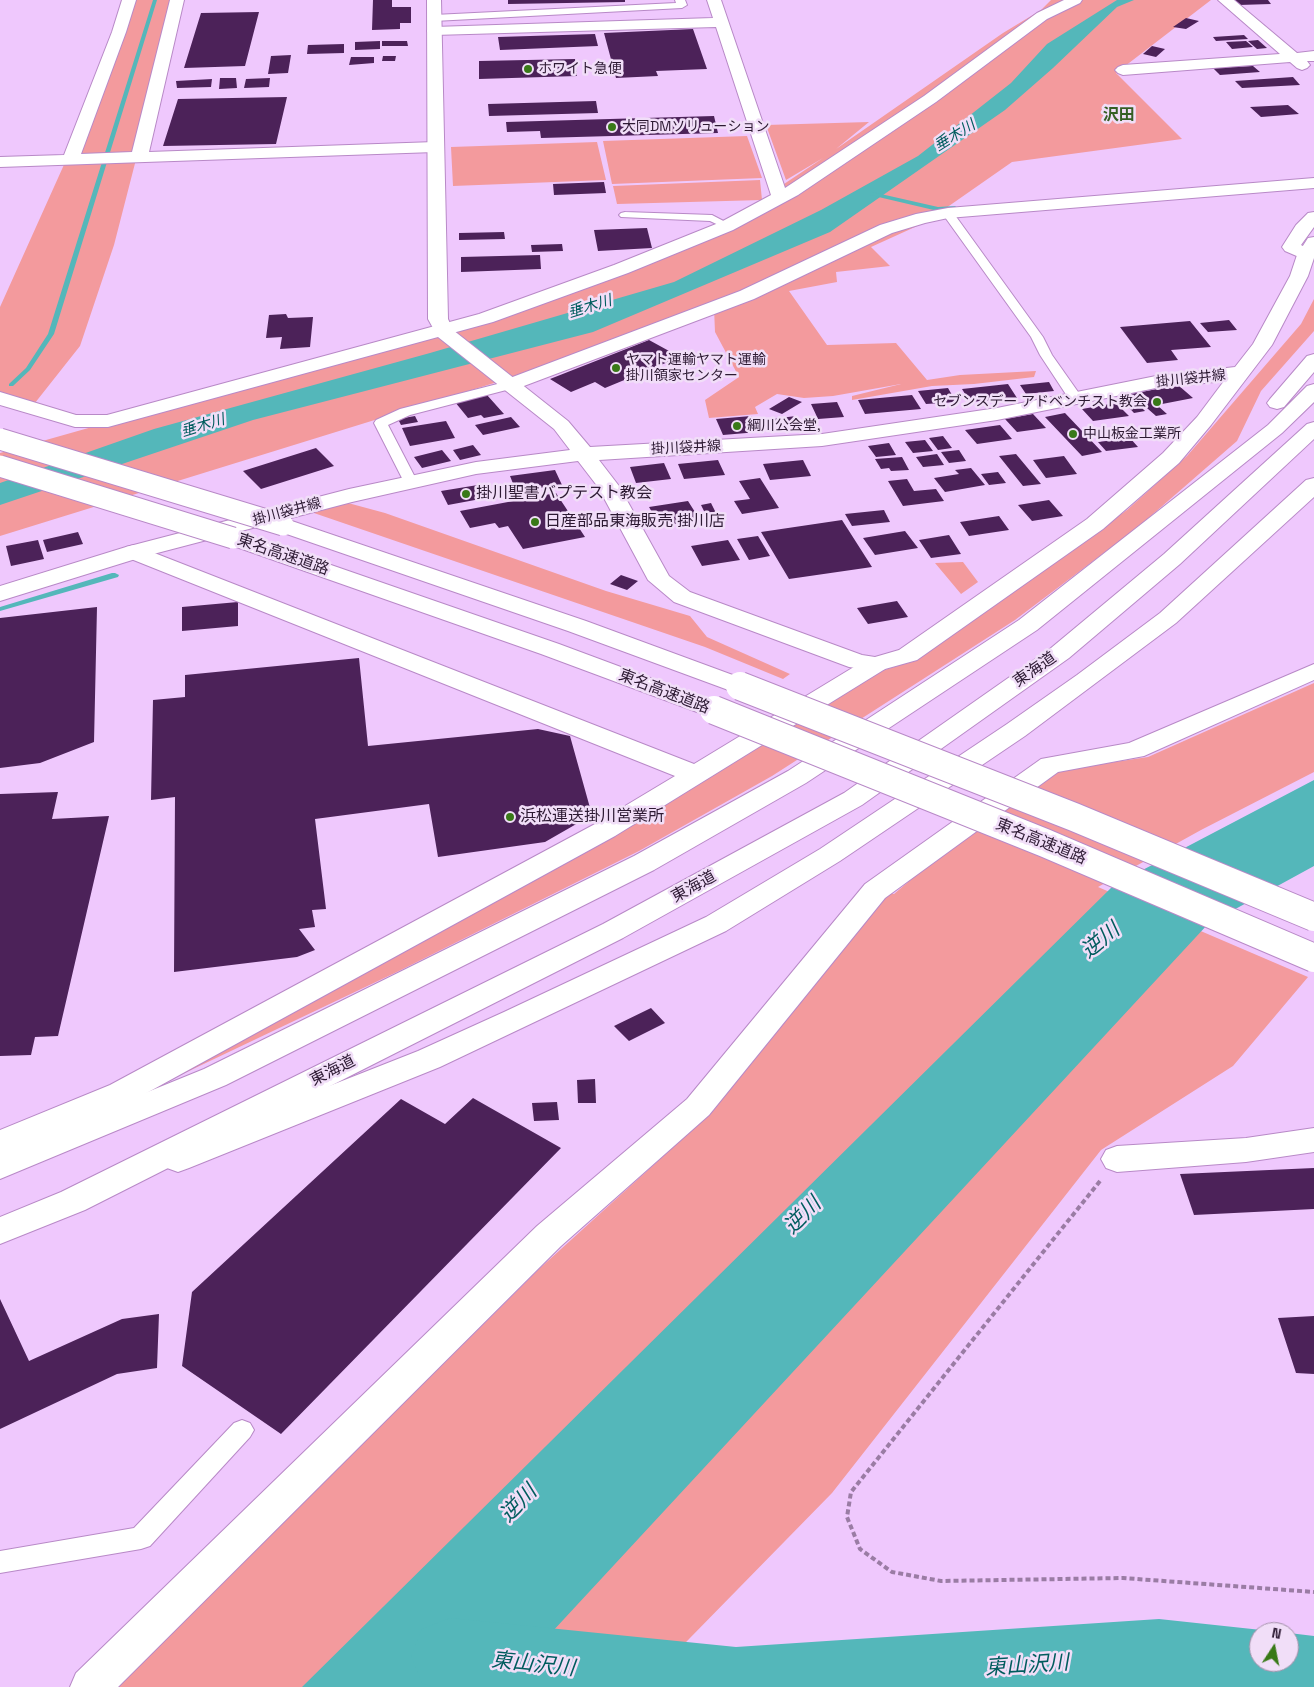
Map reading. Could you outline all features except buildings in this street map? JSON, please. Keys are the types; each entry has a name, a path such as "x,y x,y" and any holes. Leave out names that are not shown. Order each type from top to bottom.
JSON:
{"main road":[{"path":"75,160 130,0"},
{"path":"131,158 177,0"},
{"path":"434,0 438,318 444,331 561,425 608,486 660,580 682,597 858,662 876,664"},
{"path":"714,0 780,197"},
{"path":"0,398 76,421 108,421 444,331 486,318 621,269 727,226 780,197 930,99 1042,16 1075,0"},
{"path":"1225,0 1314,75"},
{"path":"434,25 721,22"},
{"path":"1123,70 1314,56"},
{"path":"0,162 435,147"},
{"path":"504,381 747,295 886,229 922,218 948,213 1314,183"},
{"path":"1311,252 1291,247 1302,229 1314,217"},
{"name":"掛川袋井線","path":"0,594 134,552 410,481 476,468 585,454 822,440 920,426 1076,399 1156,382 1239,373 1262,345 1311,252"},
{"path":"1226,469 1258,424 1314,360"},
{"path":"0,1143 121,1093 606,830 876,664 908,655 1095,524 1171,458 1204,421 1239,373"},
{"path":"0,1166 216,1077 644,863 788,781 1028,625 1148,532 1275,429 1314,390"},
{"name":"東海道","path":"0,1230 74,1201 614,931 853,800 1060,653 1172,559 1314,428"},
{"name":"東名高速道路","path":"0,439 283,525 577,626 740,686 1074,818 1314,917"},
{"name":"東名高速道路","path":"0,466 233,538 550,649 714,710 1046,843 1314,958"},
{"path":"74,1201 429,1059 524,1016 716,924 830,855 1016,730 1086,680 1168,618 1314,485"},
{"path":"134,552 697,775"},
{"path":"90,1687 549,1236 698,1107 875,891 1050,765 1135,750 1314,671"},
{"path":"1117,1159 1246,1150 1314,1140"}],"lane":[{"path":"434,25 645,3 682,5 680,0"},
{"path":"948,213 1037,337 1046,355 1076,399"},
{"path":"625,215 712,218 727,226"},
{"path":"410,481 381,423 405,412 504,381"},
{"path":"0,1562 141,1538 242,1430"}],"path":[{"path":"1117,1159 851,1492 847,1518 860,1549 892,1572 941,1581 1123,1578 1314,1592"}],"shaded area":[{"path":"133,0 177,0 114,245 80,346 31,408 0,398 0,307 94,98"},
{"path":"1051,0 1211,0 1116,73 1182,139 1012,162 926,222 871,247 890,266 836,272 837,282 789,291 827,345 896,343 927,380 960,375 1036,371 1034,377 974,384 932,386 852,400 852,396 901,384 833,396 804,398 777,394 755,407 758,414 709,418 705,400 739,377 715,332 714,308 604,349 0,536 0,453 276,375 556,292 785,198 784,184 823,158 786,180 766,125 869,122 836,149 1003,33 1041,10"},
{"path":"747,136 762,178 612,184 603,141"},
{"path":"597,142 606,180 453,186 451,147"},
{"path":"760,180 762,200 617,204 613,186"},
{"path":"1314,299 1314,331 1261,391 1237,441 1137,528 1015,620 772,776 639,851 399,971 149,1090 875,673 916,660 1127,510 1187,456 1301,324"},
{"path":"348,503 385,513 606,591 690,616 707,637 790,674 783,679 705,647 311,512"},
{"path":"963,562 978,582 961,594 935,563"},
{"path":"1314,683 1314,772 1201,830 1098,887 1308,977 1233,1066 1101,1150 832,1493 642,1687 111,1687 273,1533 539,1269 713,1111 877,890 894,894 961,837 1061,770 1148,757"}],"water":[{"name":"垂木川","path":"1117,0 1134,0 1117,7 1053,68 1005,110 830,232 593,332 253,420 0,505 0,483 154,429 430,353 674,282 821,210 918,156 1011,83 1047,44"},
{"name":"逆川","path":"1314,780 1314,866 1208,924 501,1687 302,1687 1114,885"}],"waterway":[{"path":"11,385 28,369 51,334 155,0"},
{"path":"872,194 938,209 955,208"},
{"path":"0,609 115,575"},
{"name":"東山沢川","path":"450,1656 736,1686 1159,1657 1314,1674"}],"place":[{"name":"ホワイト急便","path":"528,69"},
{"name":"大同DMソリューション","path":"612,127"},
{"name":"ヤマト運輸ヤマト運輸 掛川領家センター","path":"616,368"},
{"name":"セブンスデー アドベンチスト教会","path":"1157,402"},
{"name":"綱川公会堂,","path":"737,426"},
{"name":"中山板金工業所","path":"1073,434"},
{"name":"掛川聖書バプテスト教会","path":"466,494"},
{"name":"日産部品東海販売 掛川店","path":"535,522"},
{"name":"浜松運送掛川営業所","path":"510,817"}],"district":[{"name":"沢田","path":"1119,116"}]}
